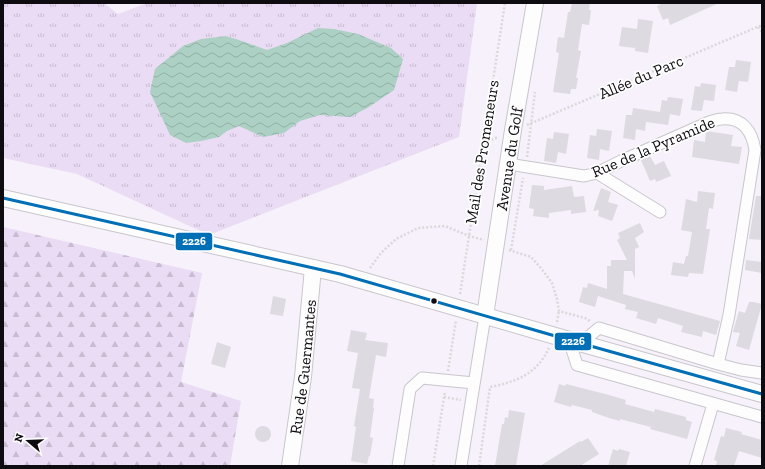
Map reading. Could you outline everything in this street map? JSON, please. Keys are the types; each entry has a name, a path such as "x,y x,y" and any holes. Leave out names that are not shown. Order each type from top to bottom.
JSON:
{"main road":[{"name":"Avenue du Golf","path":"485,316 534,3"},
{"path":"3,198 340,274 762,394"},
{"name":"Rue de Guermantes","path":"290,466 303,378 313,268"}],"street":[{"name":"Rue de la Pyramide","path":"508,164 584,176 597,173 709,122 722,119 734,120 746,127 754,141 755,150 729,316 718,364"},
{"path":"597,173 660,212"},
{"path":"461,466 485,316"},
{"path":"762,373 741,370 718,364 599,328 575,342 577,365 762,417"},
{"path":"398,466 410,388 422,378 474,383"},
{"path":"695,466 713,404"}],"path":[{"name":"Mail des Promeneurs","path":"459,300 505,3"},
{"name":"Allée du Parc","path":"525,126 762,25"},
{"path":"758,27 762,32"},
{"path":"479,466 490,387 519,379 540,363 548,349 558,316 557,299 552,283 531,257 511,250 525,167 536,86"},
{"path":"484,144 500,136"},
{"path":"369,269 381,253 396,239 418,228 445,226 489,242"},
{"path":"558,311 585,318 599,328"}],"green space":[{"path":"3,3 104,3 118,14 147,3 477,3 459,137 209,235 77,174 3,158"},
{"path":"3,227 202,273 181,382 241,401 230,466 3,466"}],"water":[{"path":"318,28 334,29 358,34 391,48 403,59 394,90 369,107 350,117 320,115 300,121 284,133 263,137 239,126 227,131 219,137 186,143 170,135 150,92 155,69 183,46 201,39 226,36 267,50 287,43"}],"building":[{"path":"572,3 590,3 589,10 591,10 589,25 582,24 578,50 581,51 576,78 578,78 576,89 571,89 570,94 553,92 559,53 556,52 558,37 564,38 568,12 570,12"},
{"path":"663,3 719,3 670,25 668,18 663,20 657,6"},
{"path":"638,19 653,21 648,53 635,51 635,48 619,46 622,27 637,29"},
{"path":"736,60 751,62 748,82 739,81 737,92 725,90 729,67 735,67"},
{"path":"701,83 716,85 714,101 704,100 702,111 691,110 695,86 700,87"},
{"path":"668,97 683,99 680,116 670,114 668,125 646,122 645,131 636,129 635,140 623,138 626,115 632,115 633,108 660,112 662,100 667,101"},
{"path":"597,129 612,131 609,151 600,149 599,160 587,158 590,135 596,136"},
{"path":"706,131 733,135 731,146 742,147 739,164 692,157 694,140 705,142"},
{"path":"554,132 569,134 566,154 558,152 556,163 544,161 547,138 553,139"},
{"path":"650,156 655,165 664,161 671,176 656,182 655,179 650,181 641,160"},
{"path":"532,185 544,186 544,190 572,186 574,197 584,196 586,212 571,214 571,210 549,213 549,218 533,216 534,209 529,208"},
{"path":"601,188 611,192 608,202 618,205 612,221 598,216 599,210 593,211"},
{"path":"698,191 715,193 713,209 709,208 706,229 710,229 703,274 689,273 688,277 671,275 673,262 684,264 686,256 688,256 692,232 681,230 686,199 697,202"},
{"path":"756,196 762,196 762,240 749,239"},
{"path":"640,223 644,232 635,238 639,247 635,249 635,279 632,271 624,271 623,294 720,321 716,335 703,331 702,337 681,332 683,326 658,318 656,324 636,318 638,312 625,309 626,305 598,296 595,307 579,302 583,287 587,288 588,283 607,289 607,266 611,266 611,260 627,260 617,240 620,238 618,233"},
{"path":"746,260 762,262 762,273 745,270"},
{"path":"273,296 286,299 283,316 270,314"},
{"path":"749,302 762,304 749,350 736,346 740,333 733,332 739,311 745,313"},
{"path":"351,330 367,333 365,340 388,343 386,357 376,355 369,398 374,399 370,437 373,438 367,464 351,461 356,427 354,426 360,389 352,388 358,353 347,351"},
{"path":"217,342 231,347 225,368 211,364"},
{"path":"559,384 565,386 566,384 626,400 625,404 654,412 655,409 686,417 686,420 692,422 687,439 650,429 651,427 620,419 620,421 609,418 592,412 592,410 572,405 571,407 554,402"},
{"path":"509,410 525,413 516,466 495,466 502,424 504,424 505,417 508,418"},
{"path":"260,426 266,426 271,431 269,440 266,442 260,442 255,437 255,431"},
{"path":"726,428 742,432 741,434 762,440 762,458 739,451 734,466 716,466 717,461 714,460 721,436 724,437"},
{"path":"588,438 599,454 580,466 540,466 580,441 581,442"},
{"path":"613,449 630,452 626,466 608,466"}],"transit line":[{"name":"2226","path":"3,198 340,274 762,394"}]}
